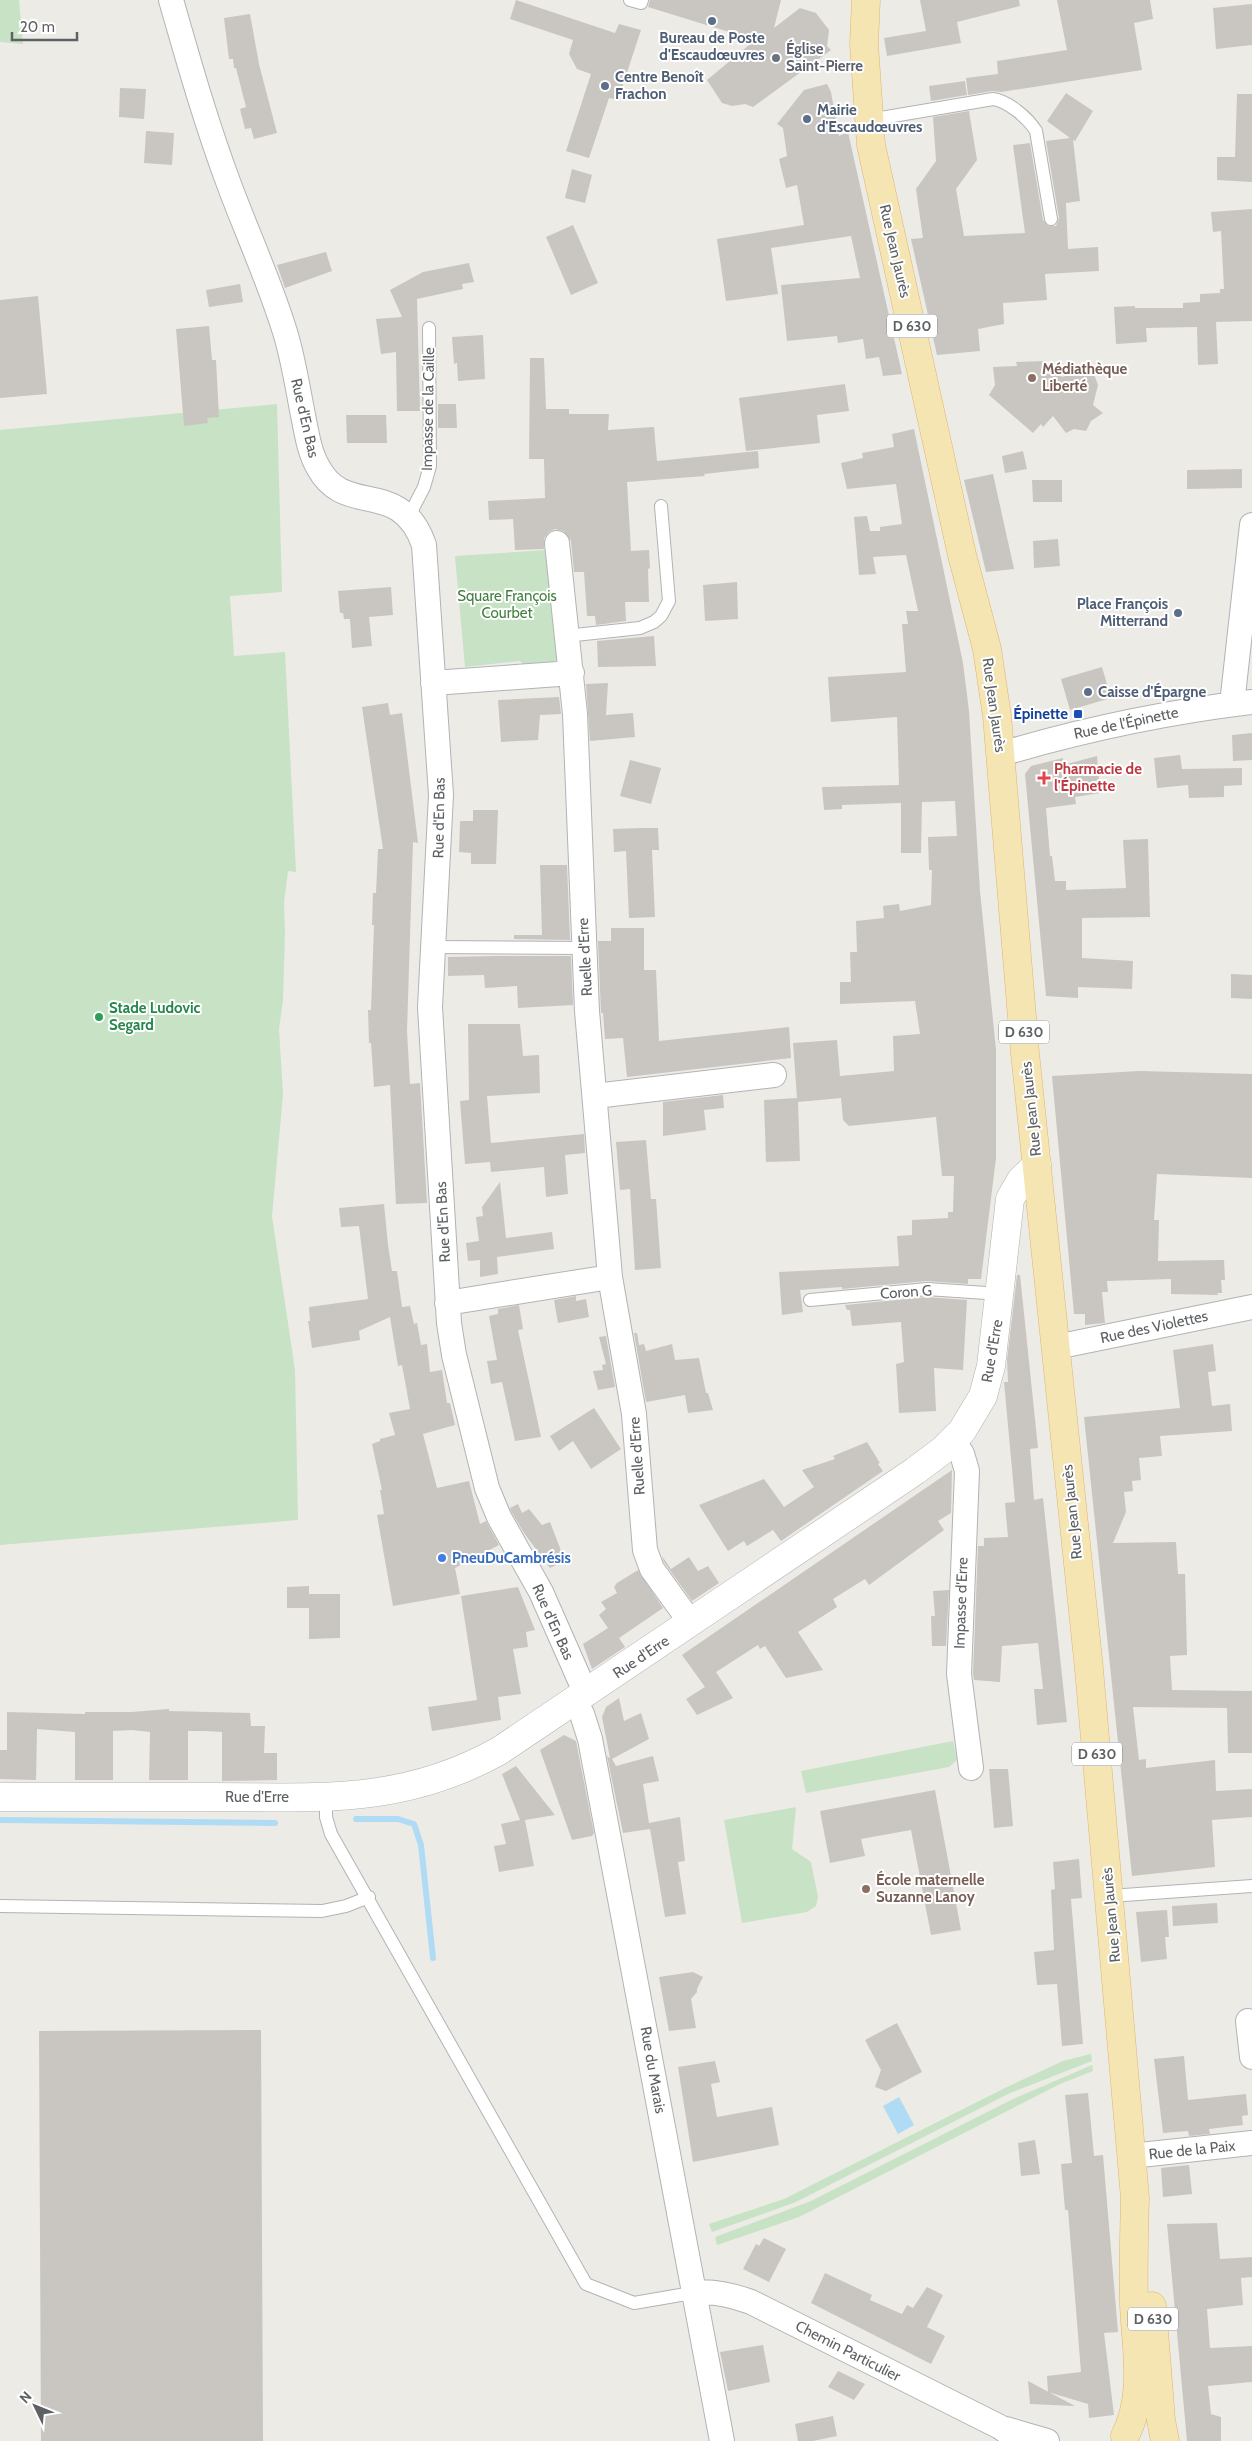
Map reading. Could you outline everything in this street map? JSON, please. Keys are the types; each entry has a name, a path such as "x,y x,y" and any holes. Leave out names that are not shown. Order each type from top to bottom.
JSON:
{"main road":[{"name":"Rue Jean Jaurès","path":"866,0 864,44 869,120 876,168 962,555 987,649 1001,754 1015,941 1110,1896 1131,2156 1134,2198 1134,2300 1139,2391 1136,2411 1122,2438"},
{"name":"Rue Jean Jaurès","path":"1134,2198 1150,2283 1164,2441"},
{"path":"1122,2438 1136,2432 1146,2432 1164,2441"}],"street":[{"name":"Rue d'En Bas","path":"171,0 222,164 285,333 309,444 318,468 328,482 340,491 352,496 392,504 409,516 424,545 441,795 432,947 431,1024 447,1303 454,1355 487,1488 499,1517 541,1592 581,1698"},
{"path":"1242,703 1252,525"},
{"name":"Ruelle d'Erre","path":"557,543 576,714 587,1011 610,1277 634,1414 645,1550 652,1568 690,1623"},
{"path":"433,683 572,673"},
{"name":"Rue de l'Épinette","path":"1001,754 1086,731 1242,703"},
{"path":"595,1096 774,1075"},
{"name":"Rue d'Erre","path":"0,1797 326,1797 405,1789 450,1775 499,1751 581,1698 915,1471 953,1440 970,1421 986,1388 1001,1294 1010,1199 1021,1180 1037,1165"},
{"path":"447,1303 610,1277"},
{"name":"Rue des Violettes","path":"1056,1346 1252,1307"},
{"name":"Impasse d'Erre","path":"953,1440 962,1454 967,1471 959,1661 971,1768"},
{"name":"Rue du Marais","path":"581,1698 582,1714 590,1739 623,1903 657,2085 692,2293 722,2441"},
{"path":"1248,2021 1252,2057"},
{"name":"Rue de la Paix","path":"1131,2156 1252,2143"},
{"name":"Chemin Particulier","path":"692,2293 706,2291 732,2295 751,2302 1000,2427 1020,2441"},
{"name":"Chemin Particulier","path":"1000,2427 1047,2441"}],"lane":[{"path":"630,0 641,3 642,0"},
{"path":"869,120 993,99 1002,102 1030,122 1036,131 1051,219"},
{"name":"Impasse de la Caille","path":"409,516 424,487 430,466 429,328"},
{"path":"566,636 640,628 654,622 660,616 669,601 661,506"},
{"path":"432,947 584,948"},
{"name":"Coron G","path":"810,1300 927,1289 1001,1294"},
{"path":"326,1797 327,1825 586,2284 634,2303 692,2293"},
{"path":"1110,1896 1252,1886"},
{"path":"0,1906 322,1911 346,1906 369,1897"}],"green space":[{"path":"0,0 19,0 23,44 0,42"},
{"path":"277,404 282,592 230,596 234,656 285,652 296,872 288,871 284,902 283,1000 279,1029 283,1094 272,1216 295,1370 298,1520 0,1545 0,430"},
{"name":"Square François Courbet","path":"547,550 560,656 550,666 528,669 520,661 465,667 455,556"},
{"path":"953,1741 957,1760 949,1767 806,1793 801,1771"},
{"path":"796,1807 792,1849 811,1862 818,1897 816,1906 807,1912 742,1923 724,1820"},
{"path":"1091,2054 1092,2061 1010,2093 796,2202 712,2232 709,2224 784,2199 1007,2087 1063,2061"},
{"path":"1092,2065 1093,2071 1060,2084 799,2217 717,2245 715,2237 811,2201 1013,2099"}],"water":[{"path":"899,2097 914,2125 898,2134 883,2106"}],"building":[{"name":"Centre Benoît Frachon","path":"516,0 615,33 619,24 641,30 618,100 609,98 589,158 566,151 591,74 577,69 569,54 573,40 510,19"},
{"name":"Église Saint-Pierre","path":"650,0 781,0 774,28 800,8 816,13 829,30 827,46 831,50 753,107 745,104 732,106 722,103 707,80 755,40 648,7"},
{"path":"920,0 1019,0 1020,6 957,22 961,43 887,56 884,38 926,31"},
{"path":"1057,0 1150,0 1153,19 1134,23 1142,70 1001,92 992,91 968,95 966,78 998,74 997,61 1067,50"},
{"path":"1252,4 1252,45 1216,49 1213,8"},
{"path":"250,14 259,64 277,133 254,139 251,128 245,129 240,109 246,107 233,59 229,59 224,18"},
{"path":"965,81 967,95 931,101 929,86"},
{"path":"827,84 831,92 839,136 848,132 902,374 883,376 879,357 866,359 863,339 838,343 837,336 787,341 781,285 860,278 851,236 771,248 778,294 726,301 717,239 804,225 797,185 786,188 779,159 787,156 783,128 777,124 804,90"},
{"path":"120,88 146,89 144,119 119,117"},
{"path":"1066,93 1093,111 1075,141 1073,140 1080,201 1066,203 1068,249 1098,247 1099,271 1045,274 1047,300 1003,303 1004,324 978,329 980,351 937,355 911,239 923,238 916,189 936,161 933,117 969,111 977,160 956,189 964,236 1025,233 1013,145 1030,143 1043,220 1048,226 1056,226 1059,218 1046,141 1070,138 1047,121"},
{"path":"1237,94 1252,94 1252,182 1217,180 1217,157 1235,157"},
{"path":"146,131 174,133 172,165 144,163"},
{"path":"572,169 592,175 585,203 565,198"},
{"path":"1252,209 1252,321 1216,322 1218,364 1198,365 1197,327 1146,328 1147,342 1116,344 1114,307 1183,308 1183,303 1200,302 1200,294 1220,293 1220,289 1224,289 1221,231 1213,232 1211,212"},
{"path":"573,225 598,283 571,295 546,237"},
{"path":"326,252 332,271 285,288 277,265"},
{"path":"469,263 474,282 462,284 463,289 417,299 420,411 397,411 396,352 381,354 376,319 402,317 390,290 423,272"},
{"path":"240,284 243,302 209,307 206,290"},
{"path":"38,296 47,394 0,398 0,300"},
{"path":"209,326 212,360 216,360 219,417 207,418 208,423 184,426 176,329"},
{"path":"483,335 485,379 458,381 457,363 454,364 452,337"},
{"path":"530,358 544,358 546,409 569,409 569,414 609,414 608,430 654,427 657,461 758,451 759,468 704,474 705,476 627,482 631,551 649,550 650,568 648,569 649,602 625,602 626,621 596,625 595,616 587,616 584,572 574,572 571,541 563,531 555,529 549,532 544,538 544,549 515,550 513,519 489,520 488,501 545,498 544,459 529,459"},
{"path":"1045,361 1062,377 1072,374 1082,375 1091,366 1098,385 1093,405 1103,413 1091,421 1086,431 1074,429 1066,433 1053,416 1043,427 1041,424 1033,433 989,395 995,385 993,367 1017,366 1016,362"},
{"path":"845,384 849,411 817,415 820,443 746,451 739,398"},
{"path":"438,404 456,404 457,428 438,428"},
{"path":"346,415 386,415 387,443 347,443"},
{"path":"914,429 963,663 969,711 980,891 996,1050 996,1158 981,1279 968,1279 968,1284 926,1281 842,1289 842,1287 800,1290 803,1312 782,1315 779,1272 899,1266 897,1236 912,1235 912,1220 948,1218 948,1212 953,1212 954,1176 942,1176 936,1117 849,1126 843,1120 841,1098 798,1102 800,1161 766,1162 764,1100 797,1098 793,1043 837,1040 840,1076 894,1071 893,1036 920,1034 915,1001 840,1004 840,982 851,982 850,952 857,952 856,921 884,918 883,906 899,904 900,911 931,905 932,870 929,870 928,837 957,836 955,801 922,802 921,853 901,853 901,803 842,805 842,809 824,810 822,787 899,785 897,717 831,722 828,677 906,672 902,624 908,624 906,611 918,611 906,555 873,557 876,574 859,575 854,517 867,516 870,531 880,531 880,527 902,524 896,484 847,489 841,463 863,458 862,453 894,447 892,434"},
{"path":"1023,451 1027,469 1005,473 1002,456"},
{"path":"1242,469 1242,488 1187,489 1187,470"},
{"path":"993,474 1014,569 986,572 964,480"},
{"path":"1032,480 1062,480 1062,502 1033,502"},
{"path":"1058,539 1060,566 1034,568 1033,541"},
{"path":"737,582 738,619 705,621 703,585"},
{"path":"391,587 393,615 369,617 372,646 352,648 350,619 344,619 343,613 340,613 338,591"},
{"path":"654,636 656,666 598,667 597,641"},
{"path":"1102,667 1111,698 1070,710 1061,679"},
{"path":"608,683 606,715 633,713 635,737 590,741 586,684"},
{"path":"559,697 561,714 540,715 538,740 501,742 498,700"},
{"path":"388,703 390,715 402,713 418,843 413,842 407,1031 410,1084 420,1083 427,1203 396,1204 390,1085 374,1087 371,1043 369,1043 368,1010 371,1010 374,925 372,925 373,893 376,893 378,849 383,849 362,707"},
{"path":"1252,733 1252,760 1233,761 1232,735"},
{"path":"1180,755 1182,769 1242,768 1242,785 1224,786 1224,797 1189,798 1188,785 1157,788 1154,758"},
{"path":"1097,756 1100,793 1075,797 1076,804 1046,808 1050,856 1052,856 1055,881 1066,881 1066,890 1126,888 1123,840 1148,839 1150,917 1082,918 1082,958 1133,961 1132,989 1078,987 1078,998 1046,996 1025,774 1031,766 1063,758 1063,765"},
{"path":"630,760 661,768 651,804 620,796"},
{"path":"473,810 498,810 496,864 471,864 471,853 459,852 460,821 473,821"},
{"path":"658,828 659,850 652,850 655,917 629,918 626,851 614,852 613,829"},
{"path":"540,865 567,865 570,940 514,939 514,935 542,935"},
{"path":"611,928 644,928 644,970 656,970 659,1041 789,1027 791,1058 627,1077 623,1038 605,1039 603,1013 601,1013 598,941 611,941"},
{"path":"571,956 573,1005 518,1008 517,986 485,988 484,975 448,976 448,957"},
{"path":"1231,974 1252,975 1252,999 1231,998"},
{"path":"468,1024 520,1024 523,1056 539,1055 540,1093 487,1096 491,1143 584,1134 585,1153 565,1155 568,1194 546,1197 544,1167 491,1172 490,1162 465,1164 460,1101 469,1100"},
{"path":"1139,1071 1252,1074 1252,1178 1157,1174 1154,1220 1159,1220 1158,1261 1224,1260 1225,1280 1221,1280 1222,1293 1217,1293 1218,1295 1171,1294 1171,1279 1107,1281 1108,1292 1102,1292 1105,1323 1085,1325 1085,1314 1074,1314 1052,1076"},
{"path":"723,1095 724,1108 704,1110 706,1130 663,1136 663,1102"},
{"path":"646,1140 651,1199 656,1199 661,1268 635,1270 630,1189 620,1190 616,1142"},
{"path":"500,1182 506,1238 552,1232 554,1249 497,1257 498,1274 480,1277 480,1260 468,1261 466,1243 479,1241 476,1217 483,1216 482,1207"},
{"path":"384,1204 392,1271 397,1271 402,1307 410,1306 414,1324 417,1323 421,1345 427,1344 430,1372 442,1370 447,1403 450,1403 455,1425 423,1434 437,1488 469,1481 480,1524 486,1521 499,1545 455,1568 460,1594 393,1606 377,1515 384,1514 380,1490 382,1490 372,1444 380,1441 380,1439 395,1435 389,1413 410,1409 402,1365 398,1366 390,1317 359,1331 360,1340 312,1348 308,1321 310,1321 309,1307 368,1299 359,1226 341,1227 339,1208"},
{"path":"1017,1275 1020,1275 1038,1448 1030,1449 1034,1500 1043,1498 1067,1722 1037,1725 1034,1689 1043,1689 1038,1643 1002,1646 1000,1682 974,1680 973,1673 978,1546 984,1546 984,1538 1008,1537 1005,1503 1015,1502 1004,1382 1008,1382 1007,1360"},
{"path":"576,1296 576,1301 586,1299 589,1317 558,1323 554,1300"},
{"path":"927,1297 967,1300 963,1370 934,1368 936,1411 899,1413 896,1364 904,1362 901,1322 852,1326 850,1310 847,1310 845,1305"},
{"path":"519,1305 523,1329 518,1330 541,1437 515,1441 502,1382 491,1384 487,1361 497,1360 489,1316 498,1314 498,1309"},
{"path":"634,1333 637,1333 639,1345 644,1344 646,1351 672,1344 675,1360 699,1358 706,1393 708,1393 713,1410 688,1413 685,1395 646,1402"},
{"path":"606,1336 615,1387 598,1390 593,1371 603,1370 602,1365 606,1364 599,1337"},
{"path":"1213,1344 1216,1371 1208,1372 1212,1406 1230,1404 1232,1431 1160,1436 1162,1456 1139,1458 1141,1480 1132,1481 1133,1491 1124,1492 1126,1512 1113,1543 1176,1542 1178,1574 1185,1574 1187,1655 1170,1656 1172,1690 1252,1691 1252,1753 1228,1753 1227,1708 1133,1707 1139,1760 1146,1759 1146,1768 1215,1760 1216,1791 1252,1789 1252,1817 1212,1820 1215,1867 1132,1876 1084,1417 1180,1408 1173,1350"},
{"path":"594,1408 621,1449 591,1469 573,1441 559,1451 550,1436"},
{"path":"867,1442 883,1471 781,1541 773,1530 747,1546 744,1541 728,1551 699,1505 764,1479 784,1507 814,1487 802,1470 835,1459 833,1456"},
{"path":"952,1470 951,1513 938,1521 944,1530 869,1585 865,1579 833,1599 837,1607 798,1632 823,1670 786,1678 765,1646 760,1649 758,1645 716,1672 733,1698 697,1715 686,1699 705,1687 682,1655"},
{"path":"518,1504 522,1513 529,1509 542,1525 550,1522 565,1561 550,1568 524,1533 511,1511 510,1508"},
{"path":"662,1556 671,1569 689,1557 698,1571 708,1566 719,1583 692,1601 664,1562"},
{"path":"638,1570 663,1608 619,1638 625,1647 592,1669 583,1644 608,1628 599,1615 606,1609 601,1602 617,1593 614,1587 617,1583"},
{"path":"309,1586 309,1594 340,1594 340,1638 309,1639 309,1608 287,1608 287,1587"},
{"path":"518,1587 535,1630 526,1632 528,1647 513,1649 521,1694 498,1697 501,1720 432,1731 428,1707 477,1700 461,1596"},
{"path":"949,1590 946,1646 932,1646 931,1616 935,1616 933,1591"},
{"path":"619,1698 624,1721 641,1713 649,1739 612,1759 616,1766 653,1756 659,1781 643,1784 649,1823 680,1817 685,1861 678,1862 686,1914 665,1917 650,1829 623,1833 607,1756 610,1758 602,1717 606,1707"},
{"path":"169,1709 169,1711 250,1713 251,1726 265,1726 264,1753 277,1753 277,1780 222,1781 222,1732 188,1731 188,1780 149,1780 150,1732 132,1730 113,1731 113,1780 75,1780 75,1732 37,1729 36,1780 0,1779 0,1750 7,1750 7,1712 85,1714 85,1712 132,1712"},
{"path":"564,1735 576,1741 594,1833 592,1836 572,1840 540,1750"},
{"path":"516,1766 555,1815 525,1820 534,1866 499,1872 494,1846 506,1844 501,1824 520,1820 502,1774"},
{"path":"989,1769 1008,1769 1013,1826 994,1828"},
{"path":"935,1790 961,1930 931,1935 911,1830 861,1839 865,1856 830,1863 820,1811"},
{"path":"1079,1859 1082,1898 1071,1899 1083,2044 1062,2046 1057,1984 1037,1985 1034,1952 1054,1950 1051,1890 1055,1889 1053,1862"},
{"path":"1217,1903 1218,1923 1173,1926 1172,1906"},
{"path":"1167,1910 1169,1937 1165,1937 1167,1959 1141,1962 1136,1912"},
{"path":"693,1972 703,1977 697,1992 691,1999 696,2028 669,2031 659,1977"},
{"path":"897,2023 922,2072 886,2091 875,2087 881,2070 865,2040"},
{"path":"261,2030 263,2441 41,2441 39,2031"},
{"path":"1184,2056 1188,2100 1246,2094 1248,2115 1242,2116 1243,2125 1209,2129 1210,2134 1189,2136 1188,2131 1163,2133 1154,2059"},
{"path":"715,2061 720,2082 711,2084 717,2117 772,2107 779,2145 693,2162 678,2067"},
{"path":"1088,2093 1094,2156 1103,2155 1118,2332 1104,2333 1114,2415 1089,2418 1088,2404 1048,2392 1047,2376 1081,2372 1068,2210 1065,2210 1061,2164 1072,2163 1065,2095"},
{"path":"1035,2140 1040,2174 1021,2176 1018,2143"},
{"path":"1189,2165 1192,2194 1163,2197 1161,2168"},
{"path":"1217,2223 1220,2259 1252,2257 1252,2277 1241,2278 1243,2305 1207,2309 1210,2348 1252,2346 1252,2382 1208,2386 1211,2414 1221,2417 1221,2441 1187,2441 1167,2224"},
{"path":"764,2238 786,2249 769,2282 743,2269 756,2244 759,2246"},
{"path":"825,2273 872,2295 870,2300 902,2314 907,2305 913,2308 927,2287 943,2295 927,2327 945,2336 931,2364 811,2303"},
{"path":"763,2345 770,2382 728,2391 720,2352"},
{"path":"838,2371 865,2384 854,2400 828,2387"},
{"path":"1028,2381 1075,2406 1030,2404"},
{"path":"833,2416 837,2436 813,2441 798,2441 795,2424"}],"waterway":[{"path":"356,1819 398,1819 414,1824 421,1845 433,1958"},
{"path":"0,1820 275,1823"}],"place":[{"name":"Bureau de Poste d'Escaudœuvres","path":"712,21"},
{"name":"Église Saint-Pierre","path":"776,58"},
{"name":"Centre Benoît Frachon","path":"605,86"},
{"name":"Mairie d'Escaudœuvres","path":"807,119"},
{"name":"Médiathèque Liberté","path":"1032,378"},
{"name":"Place François Mitterrand","path":"1178,613"},
{"name":"Caisse d'Épargne","path":"1088,692"},
{"name":"Épinette","path":"1078,714"},
{"name":"Pharmacie de l'Épinette","path":"1044,778"},
{"name":"Stade Ludovic Segard","path":"99,1017"},
{"name":"PneuDuCambrésis","path":"442,1558"},
{"name":"École maternelle Suzanne Lanoy","path":"866,1889"}]}
